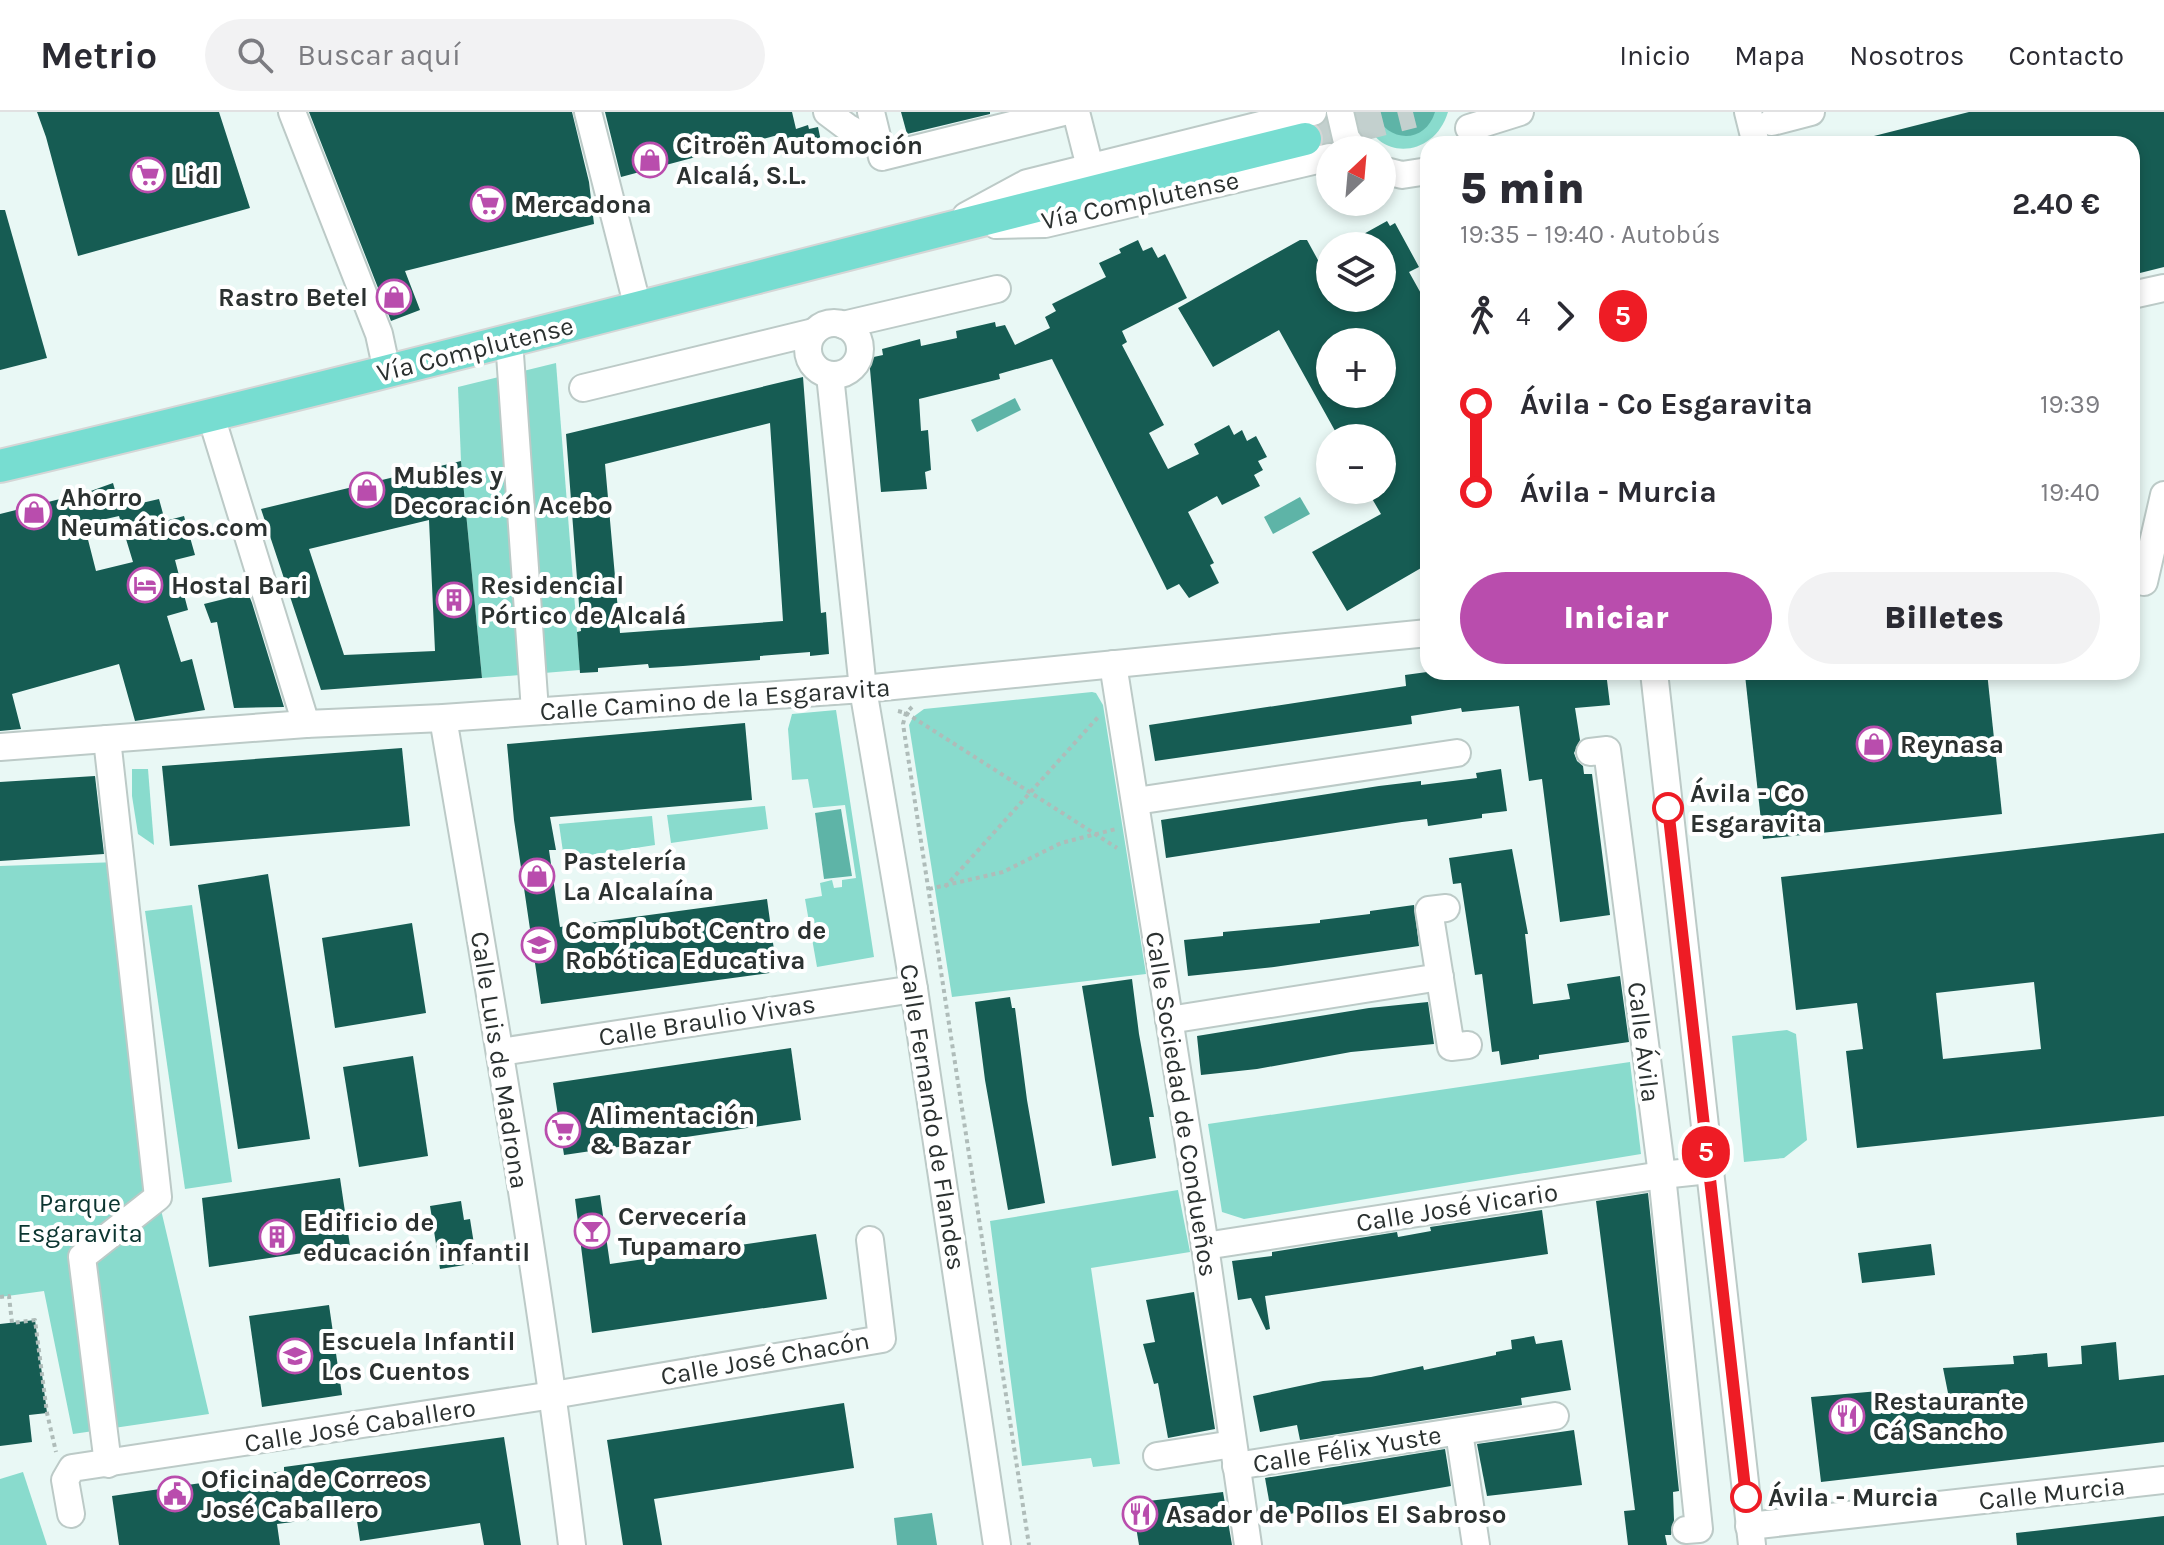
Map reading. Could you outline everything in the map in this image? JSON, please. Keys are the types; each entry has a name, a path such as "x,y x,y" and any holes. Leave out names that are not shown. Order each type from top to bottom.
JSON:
{"main road":[{"name":"Vía Complutense","path":"0,466 211,416 948,226 1316,136"}],"street":[{"path":"292,112 379,334 387,371"},
{"path":"588,112 638,308"},
{"path":"827,112 879,145"},
{"path":"871,112 882,157 1064,112"},
{"path":"1076,112 1090,167"},
{"path":"1340,112 1346,136"},
{"path":"1468,128 1520,112"},
{"path":"1760,117 1811,112"},
{"name":"Vía Complutense","path":"948,226 1027,183 1090,167 1316,136"},
{"path":"1396,174 1420,172"},
{"path":"2140,293 2164,288"},
{"path":"583,388 814,332 827,324 843,325 997,289"},
{"path":"814,332 808,355 816,368 830,375 847,373 854,367 860,352 856,335 843,325"},
{"path":"509,340 535,711"},
{"name":"Calle Fernando de Flandes","path":"830,375 866,701 914,989 997,1545"},
{"path":"211,416 306,724"},
{"path":"2147,581 2164,495"},
{"name":"Calle Camino de la Esgaravita","path":"0,747 306,724 535,711 866,701 1113,664 1420,634"},
{"name":"Calle Sociedad de Condueños","path":"1113,664 1205,1246 1248,1545"},
{"name":"Calle Ávila","path":"1655,680 1750,1536"},
{"name":"Calle Luis de Madrona","path":"443,718 500,1052 553,1395 572,1545"},
{"path":"107,739 158,1197 82,1257 108,1464"},
{"name":"Calle Ávila","path":"1590,752 1607,750 1662,1175 1699,1529 1686,1530"},
{"path":"1136,801 1457,753"},
{"path":"1446,908 1429,910 1451,1047 1468,1045"},
{"path":"1169,1020 1440,977"},
{"name":"Calle Braulio Vivas","path":"500,1052 914,989"},
{"name":"Calle José Vicario","path":"1205,1246 1709,1170"},
{"name":"Calle José Chacón","path":"553,1395 882,1339 870,1240"},
{"name":"Calle José Caballero","path":"71,1514 65,1480 72,1468 553,1395"},
{"name":"Calle Félix Yuste","path":"1157,1456 1235,1455 1459,1432 1555,1416"},
{"name":"Calle Félix Yuste","path":"1459,1432 1476,1545"},
{"name":"Calle Murcia","path":"1750,1536 2164,1480"}],"path":[{"path":"866,701 906,713 1031,791 1127,856"},
{"path":"920,703 906,713 903,724 1029,1545"},
{"path":"945,887 1104,711"},
{"path":"929,889 1003,872 1061,843 1122,828"},
{"path":"0,1297 9,1296 12,1323 35,1320 47,1413 57,1456"}],"green space":[{"path":"1363,112 1448,112 1441,128 1433,136 1420,136 1418,146 1396,148 1396,136 1375,136 1369,129"},
{"path":"556,363 580,670 482,678 461,461 458,387"},
{"path":"1096,693 1103,705 1146,974 952,997 909,725 913,717 924,709"},
{"path":"836,710 874,957 817,967 805,899 822,896 820,883 832,880 834,888 842,887 842,880 856,878 845,805 813,808 808,779 792,780 788,729 792,714"},
{"path":"132,769 148,769 154,845 138,834 132,796"},
{"path":"765,806 768,829 671,843 667,815"},
{"path":"652,816 655,845 564,859 559,824"},
{"name":"Parque Esgaravita","path":"119,862 158,1197 209,1414 73,1434 44,1291 0,1297 0,866"},
{"path":"192,905 232,1182 185,1189 145,911"},
{"path":"1787,1030 1796,1034 1807,1140 1784,1158 1744,1162 1732,1036"},
{"path":"1630,1062 1641,1154 1244,1219 1222,1212 1208,1124"},
{"path":"1178,1190 1190,1252 1091,1268 1120,1464 1093,1467 1091,1458 1022,1466 990,1221"},
{"path":"23,1472 47,1545 0,1545 0,1479"}],"shaded area":[{"path":"1375,112 1435,112 1423,130 1405,136 1388,130"},
{"path":"1015,398 1021,410 977,432 971,420"},
{"path":"1300,497 1310,514 1273,534 1264,517"},
{"path":"841,809 852,876 824,879 815,813"},
{"path":"932,1513 937,1545 897,1545 894,1518"}],"building":[{"name":"Lidl","path":"37,112 219,112 250,208 78,256"},
{"name":"Mercadona","path":"309,112 572,112 589,182 594,224 405,271 420,310 391,321"},
{"path":"605,112 792,112 796,129 808,125 809,129 818,127 822,146 782,156 778,135 621,177"},
{"path":"901,112 990,112 990,114 907,134"},
{"path":"1969,112 2164,112 2164,267 2140,273 2140,136 1874,136"},
{"path":"0,210 5,210 47,358 0,370"},
{"path":"1387,221 1390,226 1395,223 1419,267 1409,272 1420,292 1420,569 1347,611 1312,552 1381,514 1375,504 1396,504 1396,424 1331,424 1322,408 1396,408 1396,328 1316,328 1316,397 1279,330 1213,367 1178,308 1300,240 1307,240 1316,256 1316,312 1396,312 1396,232 1367,232"},
{"path":"1138,240 1143,251 1152,247 1158,258 1165,254 1187,298 1122,331 1127,342 1122,345 1164,425 1149,433 1168,469 1199,454 1194,444 1229,425 1234,435 1242,430 1247,441 1256,436 1267,457 1258,461 1263,470 1254,475 1260,486 1222,505 1217,496 1188,512 1214,563 1210,565 1219,583 1189,598 1179,584 1167,590 1052,359 999,374 1000,379 919,399 921,431 928,430 931,470 925,472 927,489 881,492 869,358 883,355 882,349 920,339 921,346 957,338 956,331 995,322 996,327 1005,325 1015,345 1050,328 1045,317 1056,311 1052,304 1106,277 1099,263 1121,253 1119,249"},
{"path":"803,377 821,613 826,612 829,654 810,656 810,652 760,656 760,660 649,668 648,664 598,668 598,672 580,673 577,632 581,631 566,434","holes":["770,423 783,621 620,633 605,464"]},
{"name":"Residencial Pórtico de Alcalá","path":"461,461 482,678 321,690 261,509","holes":["429,520 435,651 344,655 309,549"]},
{"path":"113,483 120,508 159,499 165,521 184,516 195,555 175,560 188,610 167,616 181,662 192,659 205,710 135,721 119,664 12,694 21,729 0,731 0,514","holes":["119,516 133,562 96,571 84,524"]},
{"path":"248,593 284,707 234,708 217,622 211,623 204,604"},
{"path":"1420,673 1420,680 1607,680 1610,705 1575,708 1580,740 1574,753 1583,766 1584,774 1592,774 1610,915 1560,922 1542,779 1529,781 1519,706 1462,712 1461,708 1411,716 1412,724 1155,761 1149,725 1406,686 1405,675"},
{"name":"Reynasa","path":"1746,680 1988,680 2002,814 1763,839"},
{"path":"745,723 752,800 550,817 556,850 549,850 560,927 767,899 777,972 541,1004 514,820 507,744"},
{"path":"402,748 410,826 170,846 162,766"},
{"path":"1501,769 1507,811 1482,814 1482,818 1428,826 1427,819 1402,822 1166,858 1161,820 1379,786 1421,781 1421,785 1477,778 1476,773"},
{"path":"95,776 104,854 0,861 0,782"},
{"path":"2164,833 2164,1116 1857,1148 1846,1051 1863,1049 1857,1003 1796,1010 1781,877","holes":["2034,982 2041,1049 1943,1059 1936,993"]},
{"path":"1512,849 1528,934 1525,934 1533,1004 1570,999 1567,984 1620,976 1629,1042 1539,1055 1539,1059 1501,1065 1499,1051 1492,1052 1482,974 1475,975 1461,883 1453,884 1449,858"},
{"path":"268,874 310,1139 238,1149 198,885"},
{"path":"1414,905 1419,946 1188,976 1184,940 1223,936 1223,932 1320,923 1320,920"},
{"path":"412,923 426,1013 335,1028 322,938"},
{"path":"1132,979 1154,1117 1149,1117 1156,1158 1112,1166 1082,986"},
{"path":"1010,997 1012,1008 1015,1008 1045,1203 1008,1210 975,1002"},
{"path":"1428,1002 1434,1044 1351,1052 1257,1069 1201,1075 1197,1036 1369,1008"},
{"path":"791,1048 801,1120 564,1155 553,1083"},
{"path":"413,1056 428,1156 359,1167 343,1067"},
{"name":"Edificio de educación infantil","path":"340,1178 350,1246 209,1267 202,1198"},
{"path":"1648,1193 1679,1491 1673,1492 1674,1520 1671,1535 1665,1535 1667,1545 1628,1545 1624,1511 1635,1510 1596,1201"},
{"path":"600,1195 610,1264 816,1234 827,1299 592,1333 575,1199"},
{"path":"461,1201 464,1220 470,1219 477,1263 440,1269 430,1206"},
{"path":"1542,1210 1548,1254 1265,1296 1270,1329 1266,1330 1251,1298 1238,1300 1232,1261 1397,1232 1398,1237 1431,1231 1430,1227"},
{"path":"1931,1244 1935,1275 1862,1283 1858,1253"},
{"path":"1194,1292 1215,1429 1168,1438 1158,1383 1154,1384 1143,1344 1155,1342 1146,1300"},
{"path":"329,1305 342,1395 262,1407 249,1316"},
{"path":"35,1320 47,1413 29,1415 32,1442 0,1446 0,1324"},
{"path":"1534,1336 1536,1344 1562,1340 1571,1390 1521,1398 1522,1405 1300,1440 1297,1425 1260,1432 1253,1396 1323,1381 1371,1377 1423,1366 1424,1370 1496,1355 1496,1352 1512,1349 1511,1340"},
{"path":"2116,1342 2119,1380 2164,1375 2164,1442 1821,1482 1811,1397 1879,1391 1881,1406 1949,1398 1943,1368 2014,1364 2013,1356 2047,1353 2048,1367 2082,1364 2081,1346"},
{"path":"844,1403 854,1468 654,1499 662,1545 623,1545 607,1440"},
{"path":"1574,1430 1582,1485 1487,1496 1477,1444"},
{"path":"504,1437 521,1545 484,1545 480,1523 360,1541 356,1514 277,1524 280,1545 119,1545 112,1496 284,1471 284,1467"},
{"path":"1445,1449 1451,1486 1272,1517 1265,1478"},
{"path":"1223,1492 1232,1545 1139,1545 1132,1503"},
{"path":"2164,1516 2164,1545 2017,1545 2016,1533"}],"tunnel":[{"path":"1305,139 1413,112"}],"bus line":[{"name":"5","path":"1668,808 1746,1497"}],"place":[{"name":"Citroën Automoción Alcalá, S.L.","path":"650,160"},
{"name":"Lidl","path":"148,175"},
{"name":"Mercadona","path":"488,204"},
{"name":"Rastro Betel","path":"394,297"},
{"name":"Mubles y Decoración Acebo","path":"367,490"},
{"name":"Ahorro Neumáticos.com","path":"34,512"},
{"name":"Hostal Bari","path":"145,585"},
{"name":"Residencial Pórtico de Alcalá","path":"454,600"},
{"name":"Reynasa","path":"1874,744"},
{"name":"Ávila - Cº Esgaravita","path":"1668,808"},
{"name":"Pastelería La Alcalaína","path":"537,876"},
{"name":"Complubot Centro de Robótica Educativa","path":"539,945"},
{"name":"Alimentación & Bazar","path":"563,1130"},
{"name":"Cervecería Tupamaro","path":"592,1231"},
{"name":"Edificio de educación infantil","path":"277,1237"},
{"name":"Escuela Infantil Los Cuentos","path":"295,1356"},
{"name":"Restaurante Cá Sancho","path":"1847,1416"},
{"name":"Oficina de Correos José Caballero","path":"175,1494"},
{"name":"Ávila - Murcia","path":"1746,1497"},
{"name":"Asador de Pollos El Sabroso","path":"1140,1514"}]}
